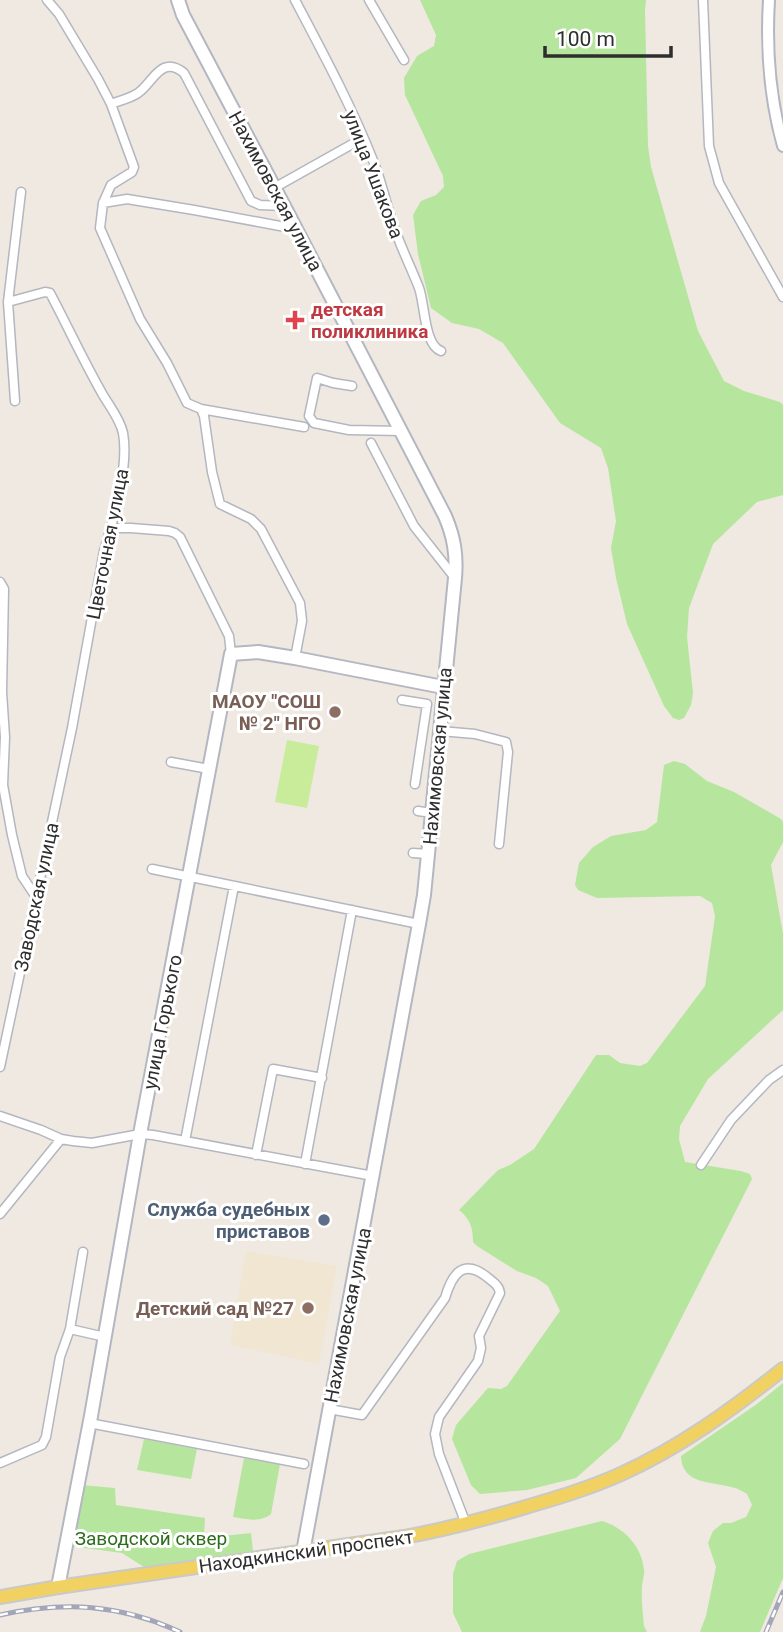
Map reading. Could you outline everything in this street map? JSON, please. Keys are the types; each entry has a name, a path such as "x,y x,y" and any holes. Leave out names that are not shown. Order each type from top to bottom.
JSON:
{"main road":[{"name":"Нахимовская улица","path":"178,0 183,15 451,529 456,551 419,924 303,1552"},
{"path":"232,654 258,653 295,658 443,687"},
{"name":"улица Горького","path":"58,1587 140,1134 232,654"},
{"name":"Находкинский проспект","path":"0,1597 404,1537 466,1524 572,1493 641,1465 707,1425 783,1370"}],"street":[{"path":"47,0 98,79 111,104 134,167 132,172 111,185 103,203 100,228 140,319 187,403 201,409 304,427"},
{"name":"улица Ушакова","path":"295,0 375,165 393,226 422,297 432,345 441,351"},
{"path":"369,0 404,60"},
{"path":"703,0 709,146 719,183 783,297"},
{"path":"769,0 772,93 783,146"},
{"path":"111,104 138,93 163,68 179,68 251,201 260,205 284,206"},
{"path":"274,188 363,138"},
{"path":"15,401 8,302 21,192"},
{"path":"103,203 127,199 296,229"},
{"name":"Цветочная улица","path":"8,302 50,293 122,430 123,467 104,551 72,728"},
{"path":"352,386 317,377 309,416 314,424 349,430 401,431"},
{"path":"201,409 220,504 251,519 261,529 300,603 302,621 295,658"},
{"path":"371,443 414,526 455,578"},
{"name":"улица Горького","path":"111,528 169,531 180,537 229,636 232,654"},
{"path":"0,582 4,589 3,785 22,876 36,897"},
{"path":"402,700 427,705 415,784"},
{"name":"Заводская улица","path":"0,1067 72,728"},
{"path":"440,732 475,734 506,742 508,752 499,844"},
{"path":"171,762 209,769"},
{"path":"418,811 432,813"},
{"path":"413,853 428,854"},
{"path":"152,869 419,924"},
{"path":"184,1142 234,886"},
{"path":"305,1164 352,910"},
{"path":"256,1155 273,1069 322,1077"},
{"path":"701,1165 731,1120 769,1080 783,1070"},
{"path":"0,1116 41,1129 61,1139 92,1143 140,1134 373,1176"},
{"path":"0,1214 61,1139"},
{"path":"0,1463 42,1445 46,1437 60,1357 70,1329 83,1252"},
{"path":"329,1409 362,1415 444,1298 458,1271 476,1269 494,1282 500,1293 479,1336 481,1348 478,1362 439,1417 435,1434 439,1454 466,1524"},
{"path":"70,1329 104,1337"},
{"path":"89,1423 304,1464"}],"shaded area":[{"path":"246,1251 337,1266 319,1364 230,1345"}],"green space":[{"path":"420,0 646,0 648,146 651,167 698,331 724,381 783,405 783,495 757,502 713,544 689,608 687,637 693,693 691,705 684,718 679,720 673,718 664,706 627,624 611,548 616,521 608,468 601,448 560,423 503,343 479,329 452,323 431,308 418,254 413,215 421,201 436,195 444,187 443,176 405,95 404,78 417,56 434,46 436,35"},
{"path":"287,740 319,746 307,808 275,802"},
{"path":"674,761 685,764 707,781 734,792 783,822 783,842 771,865 783,934 783,1010 708,1079 680,1126 679,1139 685,1162 741,1171 750,1174 752,1179 620,1439 576,1478 527,1490 480,1494 471,1485 452,1439 456,1425 488,1388 501,1389 507,1386 560,1311 548,1286 517,1271 473,1242 470,1224 459,1210 498,1170 534,1149 596,1055 609,1055 620,1063 640,1066 647,1063 705,986 715,916 712,903 700,896 597,898 578,890 575,885 579,863 593,847 611,836 646,830 657,822 664,765"},
{"path":"783,1383 783,1578 760,1632 700,1632 716,1567 708,1543 713,1531 723,1523 746,1517 752,1505 747,1494 733,1487 692,1477 686,1472 681,1456"},
{"path":"144,1439 197,1449 191,1479 137,1470"},
{"path":"244,1458 280,1464 271,1514 262,1519 233,1517"},
{"name":"Заводской сквер","path":"81,1485 115,1488 116,1505 205,1518 204,1538 251,1533 253,1551 144,1567 122,1553 70,1546"},
{"path":"602,1521 624,1533 640,1553 644,1572 644,1626 647,1632 462,1632 453,1613 453,1574 457,1561 469,1554"}],"railway":[{"path":"766,1632 783,1592"},
{"path":"0,1615 47,1608 92,1608 136,1616 180,1632"}],"place":[{"name":"детская поликлиника","path":"295,320"},
{"name":"МАОУ \"СОШ № 2\" НГО","path":"335,712"},
{"name":"Служба судебных приставов","path":"324,1220"},
{"name":"Детский сад №27","path":"308,1308"}]}
